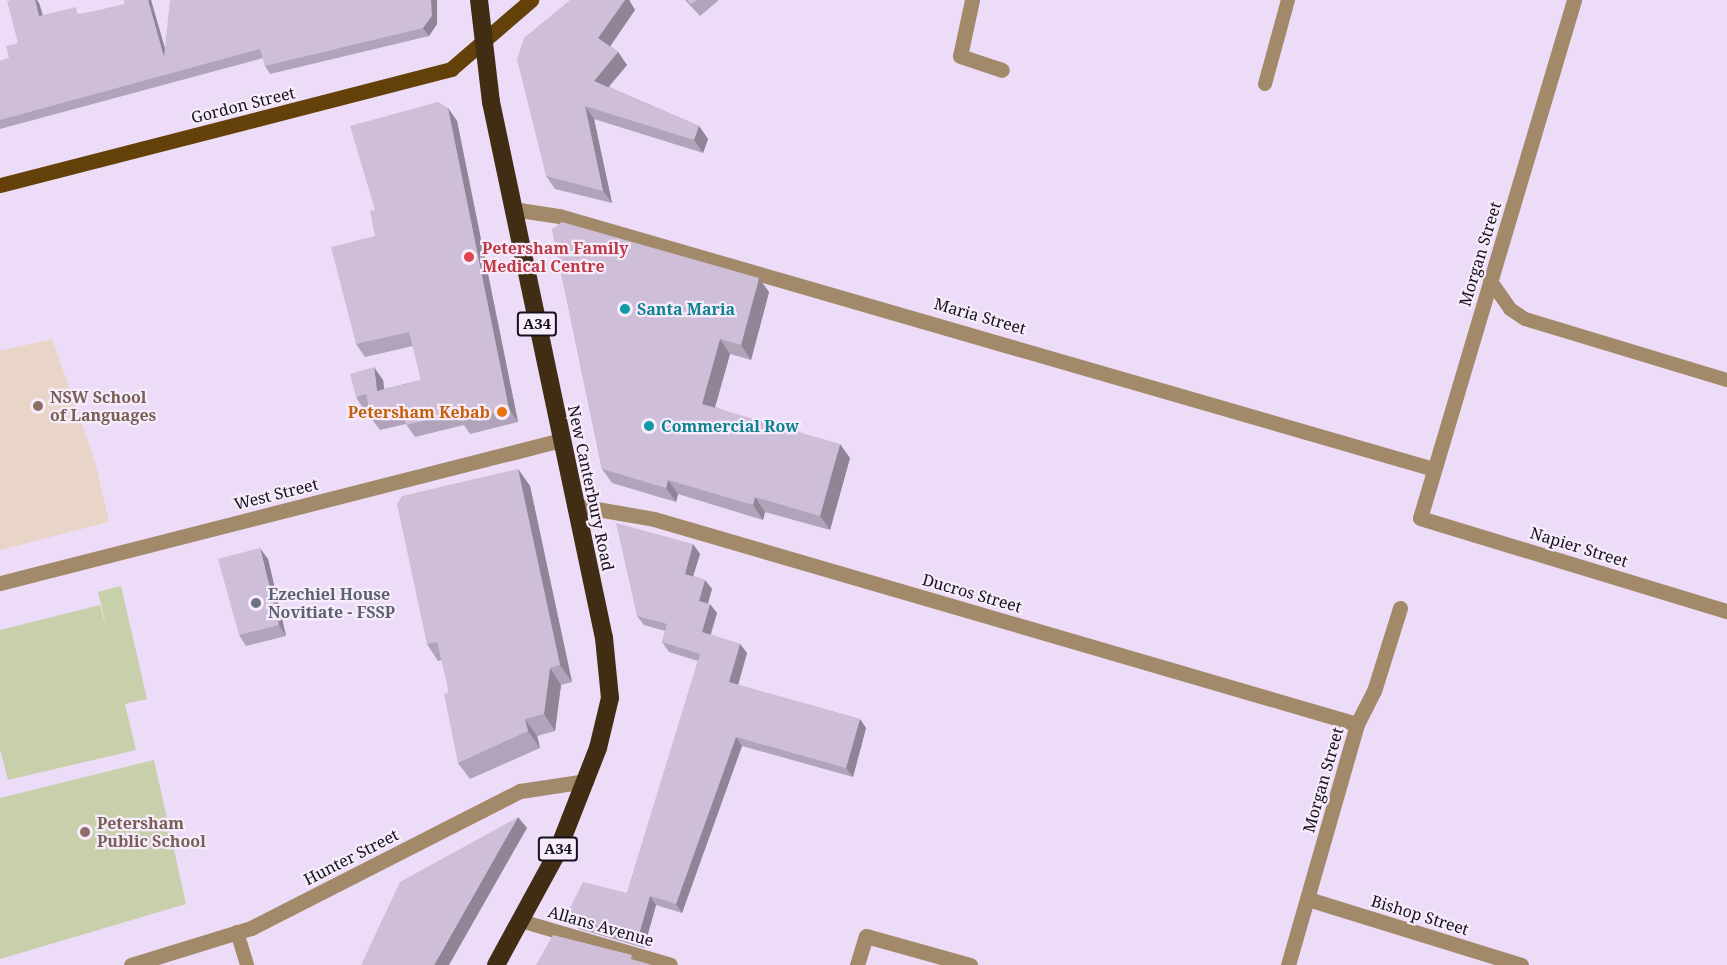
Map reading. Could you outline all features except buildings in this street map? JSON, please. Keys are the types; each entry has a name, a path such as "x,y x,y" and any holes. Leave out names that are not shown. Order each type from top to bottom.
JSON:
{"highway":[{"name":"New Canterbury Road","path":"479,0 513,209 609,668 605,727 586,781 521,921 496,965"}],"main road":[{"name":"Gordon Street","path":"0,185 451,69 531,0"}],"street":[{"path":"972,0 960,56 1002,70"},
{"name":"Morgan Street","path":"1420,518 1574,0"},
{"name":"Maria Street","path":"513,209 559,216 1434,469"},
{"name":"West Street","path":"0,583 561,440"},
{"name":"Ducros Street","path":"574,506 654,519 1357,724"},
{"name":"Napier Street","path":"1420,518 1727,611"},
{"name":"Morgan Street","path":"1288,965 1357,724 1374,691 1400,608"},
{"name":"Hunter Street","path":"131,965 237,932 520,791 539,784 586,781"},
{"name":"Bishop Street","path":"1308,899 1521,965"},
{"path":"857,965 866,936 970,965"}],"lane":[{"path":"1265,84 1288,0"},
{"path":"1490,280 1510,309 1525,319 1727,380"},
{"name":"Allans Avenue","path":"521,921 671,965"},
{"path":"237,932 247,965"}],"shaded area":[{"name":"NSW School of Languages","path":"52,339 95,461 109,522 0,550 0,351"}],"green space":[{"path":"121,586 147,699 125,704 136,750 8,780 0,749 0,630 100,605 108,634 98,592"},
{"path":"154,760 186,904 0,959 0,798"}],"place":[{"name":"Petersham Family Medical Centre","path":"469,257"},
{"name":"Santa Maria","path":"625,309"},
{"name":"NSW School of Languages","path":"38,406"},
{"name":"Petersham Kebab","path":"502,412"},
{"name":"Commercial Row","path":"649,426"},
{"name":"Ezechiel House Novitiate - FSSP","path":"256,603"},
{"name":"Petersham Public School","path":"85,832"}]}
